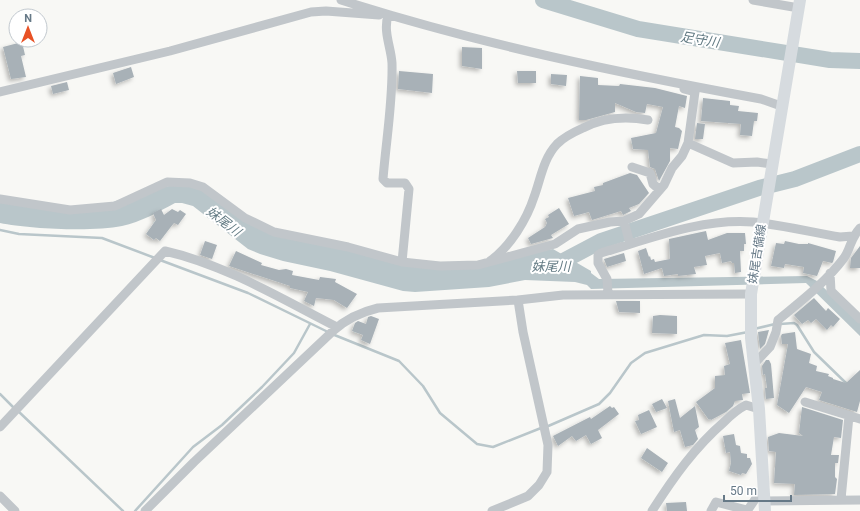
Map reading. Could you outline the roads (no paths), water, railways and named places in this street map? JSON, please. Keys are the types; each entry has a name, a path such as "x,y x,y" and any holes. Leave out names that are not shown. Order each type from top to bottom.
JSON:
{"main road":[{"name":"妹尾吉備線","path":"764,500 759,409 751,330 753,274 799,7"}],"street":[{"path":"340,0 388,15 538,54 665,81 782,103"},
{"path":"753,0 799,7"},
{"path":"0,92 170,51 311,12 326,11 372,16 388,15"},
{"path":"388,15 386,22 392,62 383,179 387,183 405,184 409,189 402,262"},
{"path":"0,199 70,210 108,207 129,201 167,182 190,183 203,187 245,218 274,232 348,247 402,262 440,266 478,265 555,244 578,229 586,226 624,223 639,214 660,190 672,168 685,151 688,143 695,92 673,86 665,81"},
{"path":"487,263 498,256 524,221 534,199 541,171 557,144 568,135 590,124 605,120 622,117 648,120"},
{"path":"688,143 733,163 757,162 771,168"},
{"path":"632,167 650,173 653,184 660,190"},
{"path":"608,287 598,263 598,255 601,252 687,228 752,222 840,237 853,236"},
{"path":"624,223 630,243"},
{"path":"754,364 770,347 777,324 813,292 845,257 853,236 860,228"},
{"path":"0,427 166,251 193,257 262,289 333,331"},
{"path":"830,273 831,291 860,318"},
{"path":"145,511 194,462 333,331 363,312 378,308 518,300 563,295 608,287 752,291"},
{"path":"492,511 528,496 540,485 547,472 548,445 523,332 518,300"},
{"path":"805,402 860,419"},
{"path":"652,511 675,475 707,437 740,408 746,405 759,409"},
{"path":"841,499 849,416"},
{"path":"0,496 15,511"},
{"path":"711,511 716,502 747,510 764,500 860,500"},
{"path":"659,501 661,511"}],"water":[{"name":"妹尾川","path":"183,184 203,190 249,224 433,268 553,249 591,271 591,273 599,279 807,276 817,281 860,323 860,336 806,283 591,289 587,285 575,282 525,280 489,287 415,292 403,291 260,254 248,249 193,206 182,203 175,203 136,222 110,228 61,229 27,227 0,223 0,202 83,211 162,187"}],"waterway":[{"name":"足守川","path":"543,0 638,29 830,60 860,61"},
{"path":"550,268 601,241 759,188 795,179 860,154"},
{"path":"0,230 19,234 102,238 155,258"},
{"path":"160,260 248,293 328,332"},
{"path":"780,324 794,323 797,325 814,352 848,385"},
{"path":"135,511 193,447 222,425 262,387 294,353 310,324"},
{"path":"754,329 775,324"},
{"path":"546,427 599,404 610,393 631,363 645,353 704,335 727,336 748,332"},
{"path":"332,334 399,361 423,386 440,413 477,444 493,447 541,428"},
{"path":"0,394 14,408"},
{"path":"18,411 123,511"}]}
